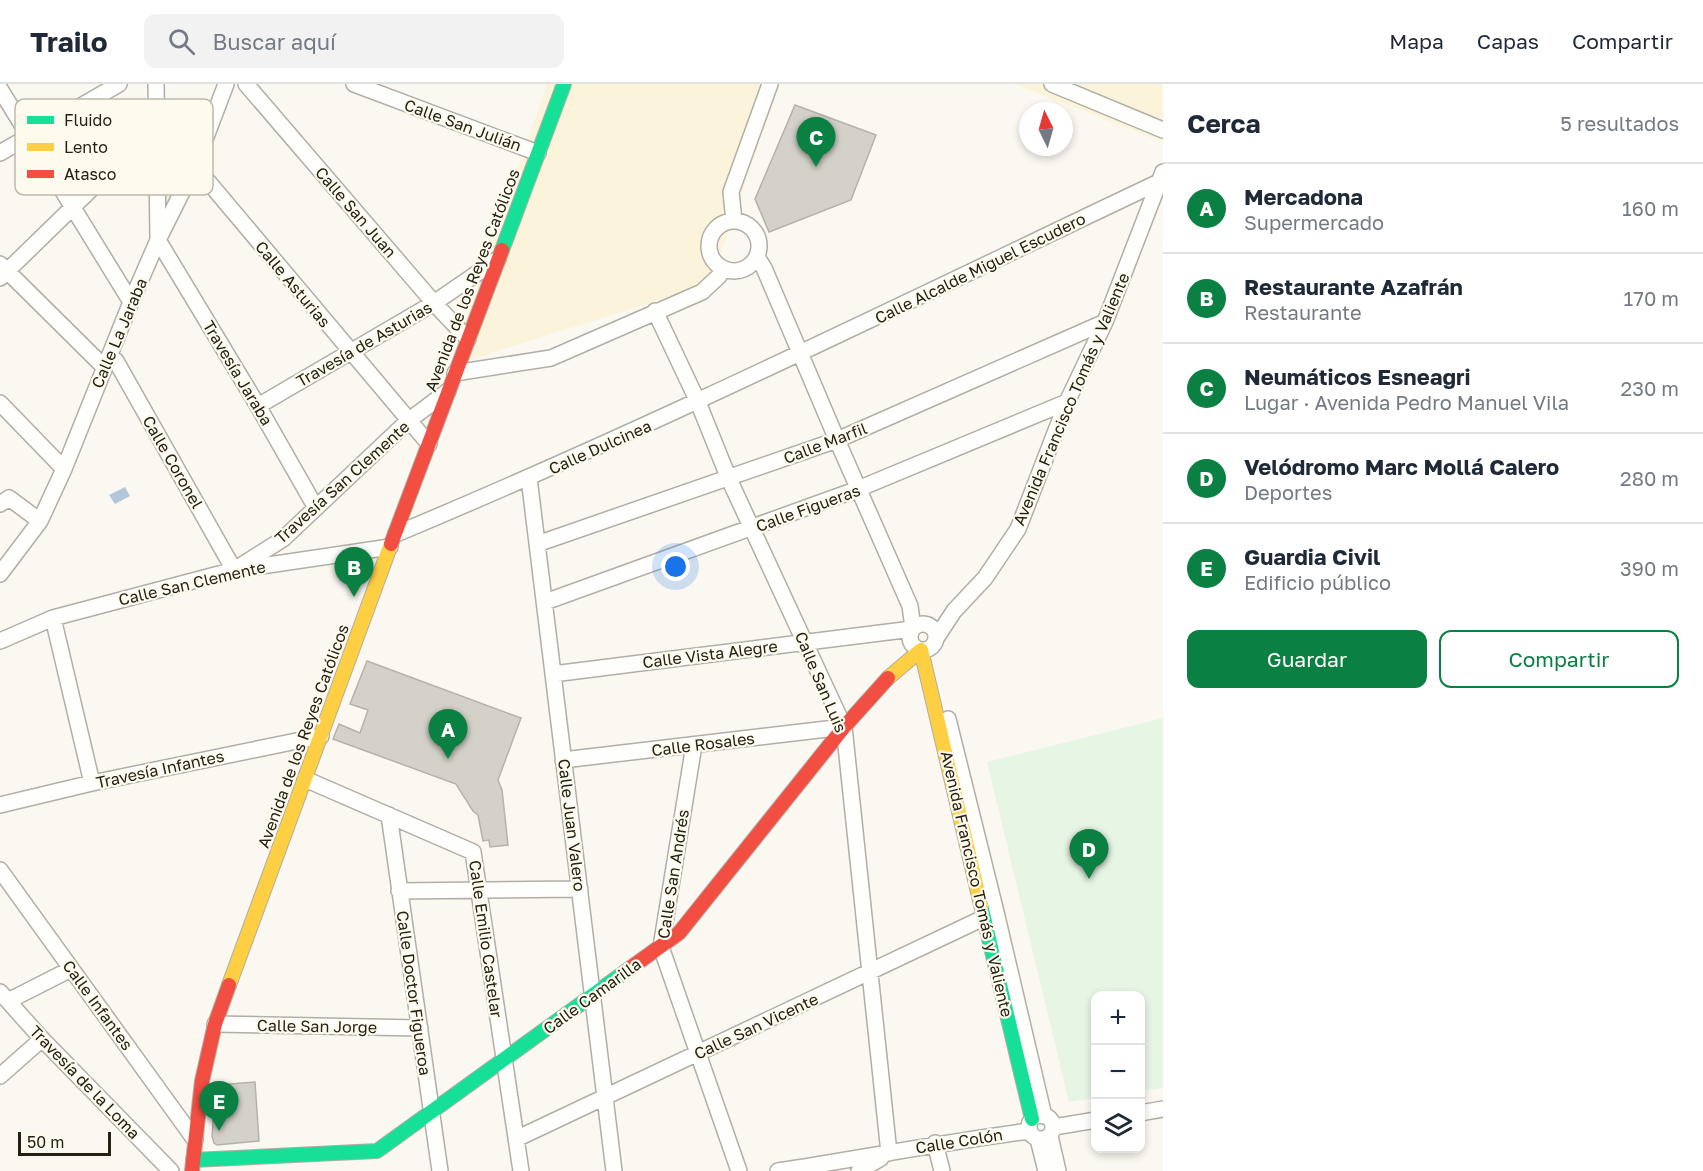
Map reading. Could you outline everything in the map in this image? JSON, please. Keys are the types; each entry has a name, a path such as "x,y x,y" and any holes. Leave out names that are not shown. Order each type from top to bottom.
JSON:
{"street":[{"path":"93,99 119,84"},
{"path":"156,84 156,99"},
{"name":"Calle La Jaraba","path":"213,118 226,84"},
{"name":"Calle San Juan","path":"246,84 434,303 468,339"},
{"name":"Calle San Julián","path":"354,84 538,153"},
{"name":"Avenida de los Reyes Católicos","path":"192,1165 202,1081 215,1024 448,391 564,84"},
{"path":"734,220 731,192 770,84"},
{"path":"1052,84 1163,130"},
{"path":"0,89 15,115"},
{"path":"0,153 15,144"},
{"name":"Avenida Francisco Tomás y Valiente","path":"1046,1171 1041,1128 991,915 919,634 954,611 985,578 1018,528 1067,402 1105,322 1161,177"},
{"name":"Calle Alcalde Miguel Escudero","path":"800,353 1161,177"},
{"name":"Calle Asturias","path":"213,188 429,444"},
{"path":"64,195 131,302"},
{"path":"2,271 84,195"},
{"path":"158,195 158,240"},
{"name":"Calle La Jaraba","path":"0,574 40,521 64,468 131,302 180,195"},
{"path":"758,257 752,264 738,272 722,268 711,256 709,240 718,226 734,220 750,226 756,232 759,240 758,257 910,606 919,634"},
{"name":"Travesía Jaraba","path":"158,240 258,406 316,508"},
{"name":"Travesía de Asturias","path":"258,406 434,303 498,259"},
{"path":"455,373 551,358 702,292 719,276 722,268"},
{"name":"Calle Coronel","path":"2,271 106,364 116,362 234,570"},
{"name":"Calle San Luis","path":"655,311 698,402 729,479 844,728 889,1153"},
{"name":"Calle Marfil","path":"537,544 837,440 1105,322"},
{"name":"Calle Dulcinea","path":"393,540 698,402 800,353"},
{"name":"Travesía San Clemente","path":"234,570 283,539 408,421 448,391"},
{"name":"Calle Figueras","path":"545,602 858,489 1067,402"},
{"path":"0,403 64,468"},
{"name":"Calle Juan Valero","path":"530,478 614,1171"},
{"path":"0,504 9,498 40,521"},
{"name":"Calle San Clemente","path":"0,641 53,618 234,570 393,540"},
{"path":"53,618 92,783"},
{"name":"Calle Vista Alegre","path":"554,674 803,642 919,634"},
{"name":"Calle Camarilla","path":"192,1165 300,1155 376,1152 680,933 844,728 897,669 919,634"},
{"name":"Calle Rosales","path":"563,760 844,728"},
{"name":"Travesía Infantes","path":"0,805 92,783 321,736"},
{"name":"Calle San Andrés","path":"693,745 661,946 739,1171"},
{"name":"Calle Emilio Castelar","path":"305,779 473,852 521,1171"},
{"name":"Calle Doctor Figueroa","path":"389,815 440,1171"},
{"name":"Calle Infantes","path":"0,870 195,1140"},
{"path":"399,891 580,889"},
{"name":"Calle San Vicente","path":"516,1140 991,915"},
{"path":"2,995 71,969"},
{"name":"Travesía de la Loma","path":"2,995 171,1171"},
{"name":"Calle San Jorge","path":"215,1024 420,1028"},
{"path":"0,1076 42,1039"},
{"path":"1145,1112 1163,1109"},
{"name":"Calle Colón","path":"778,1171 935,1143 1091,1121"},
{"name":"Avenida Francisco Tomás y Valiente","path":"1041,1128 1058,1171"},
{"path":"935,1143 942,1171"},
{"name":"Calle Colón","path":"859,1171 889,1153"},
{"path":"298,1171 300,1155"}],"shaded area":[{"path":"547,84 780,84 710,284 450,366"},
{"path":"1015,84 1163,84 1163,142 1073,107 1073,102 1061,102"}],"green space":[{"path":"158,195 180,195 158,240"},
{"path":"1163,718 1163,1088 1145,1090 1145,991 1091,991 1091,1099 1069,1102 987,762"}],"water":[{"path":"125,487 130,496 115,504 109,495"}],"building":[{"path":"795,105 876,135 851,200 769,232 755,199"},
{"path":"367,661 521,718 498,780 502,790 508,845 490,847 489,840 483,841 478,815 456,784 333,739 339,724 360,733 368,710 350,704"},
{"path":"255,1082 259,1141 217,1145 212,1136 216,1085"}],"traffic: fast":[{"path":"502,250 564,84"},
{"path":"981,905 1032,1119"},
{"path":"193,1160 377,1151 629,969"}],"traffic: slow":[{"path":"229,985 391,544"},
{"path":"888,678 921,650 981,905"}],"traffic: jam":[{"path":"391,544 502,250"},
{"path":"629,969 679,933 844,727 888,678"},
{"path":"192,1171 202,1081 215,1024 229,985"}],"place":[{"name":"Neumáticos Esneagri","path":"816,167"},
{"name":"Restaurante Azafrán","path":"354,597"},
{"name":"Mercadona","path":"448,759"},
{"name":"Velódromo Marc Mollá Calero","path":"1089,879"},
{"name":"Guardia Civil","path":"219,1131"}]}
